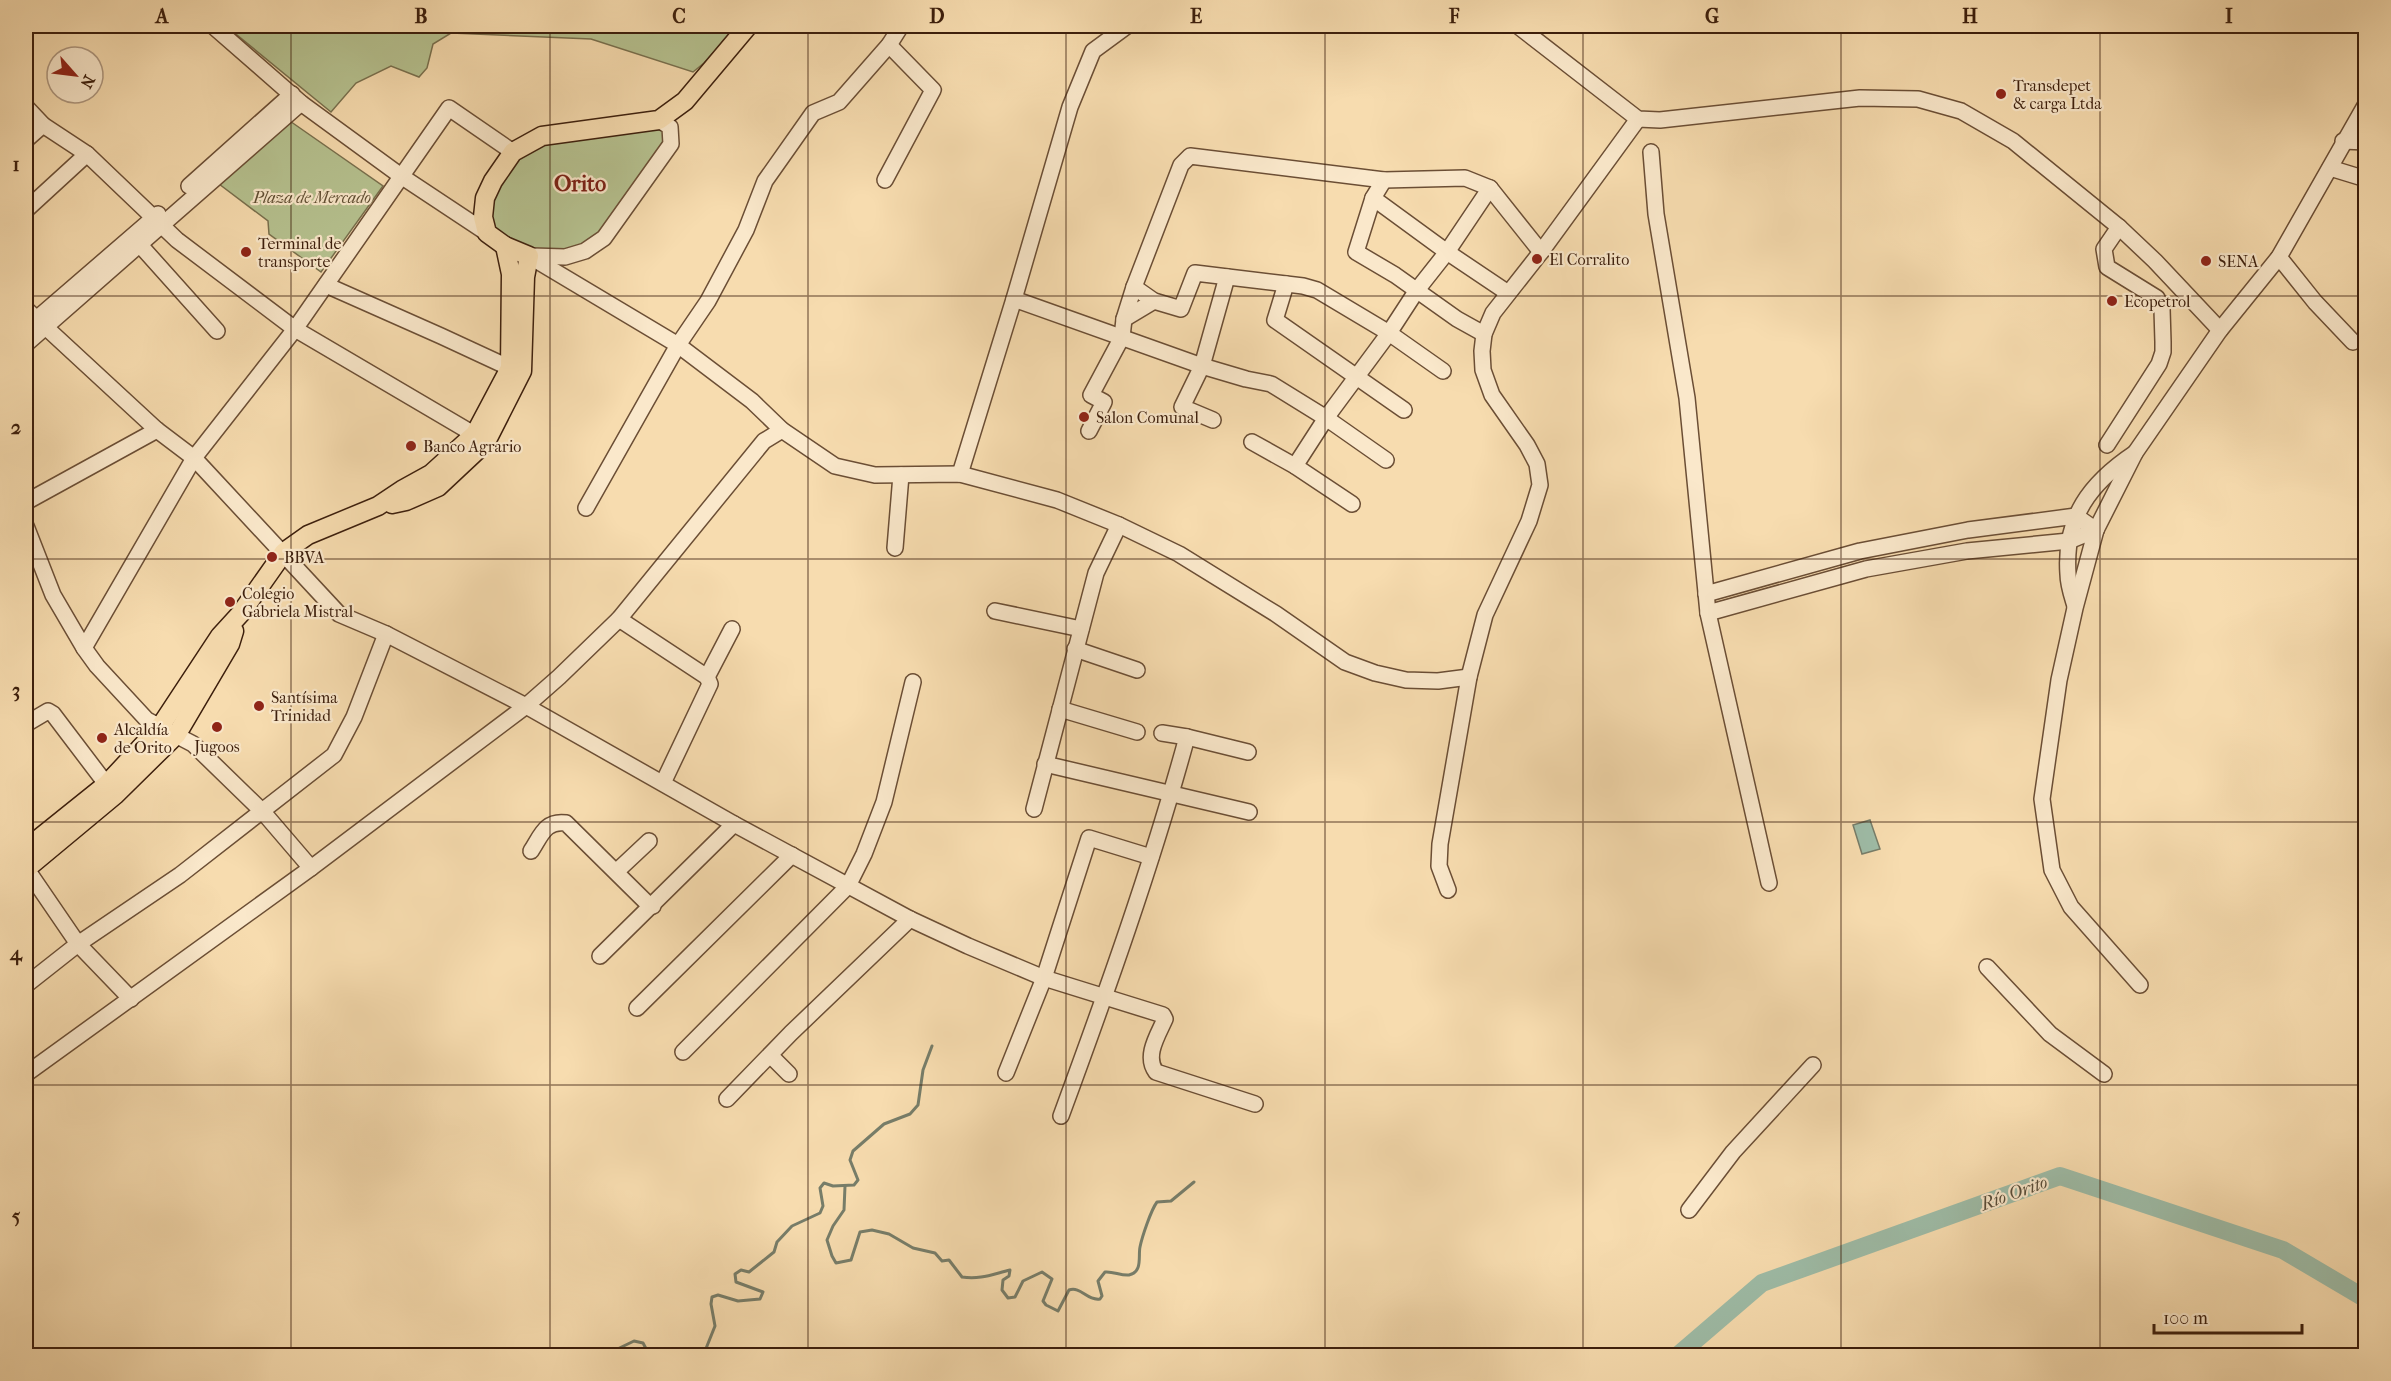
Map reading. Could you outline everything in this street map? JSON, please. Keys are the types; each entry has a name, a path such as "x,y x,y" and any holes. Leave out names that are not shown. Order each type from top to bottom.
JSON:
{"main road":[{"path":"26,869 169,731 220,636 241,613 284,552 308,535 378,506 406,501 438,487 480,438 522,371 525,277 529,256 505,246 487,233 483,217 485,198 493,181 513,152 542,136 659,120 686,101 748,26"},
{"path":"480,438 510,368 511,274 505,246"},
{"path":"26,849 111,789"}],"street":[{"path":"213,26 296,98 401,176 487,233"},
{"path":"586,508 678,345 708,301 746,230 765,181 813,113 839,102 889,45 901,26"},
{"path":"960,474 1070,107 1093,51 1127,26"},
{"path":"1518,26 1638,119 1660,120 1860,98 1918,99 1961,111 2013,141 2119,227 2155,261 2220,330"},
{"path":"885,180 933,90 889,45"},
{"path":"26,344 33,321 157,221 296,98"},
{"path":"2140,985 2071,907 2052,870 2042,799 2059,680 2075,608 2096,531 2135,453 2220,330 2279,257 2366,104"},
{"path":"84,648 194,458 295,329 449,108 513,152"},
{"path":"26,127 36,116"},
{"path":"26,140 36,116"},
{"path":"36,116 87,154 177,240 295,329 480,438"},
{"path":"1448,890 1439,866 1440,844 1469,677 1485,615 1529,521 1540,485 1537,464 1527,445 1492,395 1483,370 1484,334 1493,313 1541,252 1638,119"},
{"path":"529,256 566,257 585,251 604,238 671,144 670,127 659,120"},
{"path":"2343,141 2366,142"},
{"path":"1652,152 1656,214 1687,398 1708,613 1768,883"},
{"path":"26,210 87,154"},
{"path":"1089,431 1104,402 1091,395 1122,337 1124,319 1134,287 1181,165 1190,156 1384,180 1464,177 1491,188 1541,252"},
{"path":"2330,168 2366,179"},
{"path":"1384,180 1373,198 1356,252 1395,275 1456,319 1484,334"},
{"path":"1295,466 1326,418 1491,188"},
{"path":"1373,198 1508,293"},
{"path":"33,321 140,245 157,221"},
{"path":"2107,445 2159,364 2163,352 2162,309 2157,298 2107,267 2104,249 2119,227"},
{"path":"140,245 217,331"},
{"path":"529,256 678,345 752,401 782,430 835,466 875,475 960,474 1057,500 1119,525 1189,560 1276,614 1345,662 1375,673 1406,680 1438,681 1469,677"},
{"path":"2279,257 2314,302 2353,342"},
{"path":"1134,287 1154,301 1181,309 1195,273 1317,290 1389,333 1443,371"},
{"path":"1213,420 1182,407 1202,366 1227,278"},
{"path":"1286,284 1275,320 1404,410"},
{"path":"326,285 510,368"},
{"path":"1014,299 1202,366 1271,384 1326,418 1386,460"},
{"path":"1124,319 1154,301"},
{"path":"33,321 157,430 194,458 284,552 339,614 386,634 526,706 734,824 909,919 1044,978 1162,1015 1165,1019 1151,1053 1151,1065 1156,1072 1255,1104"},
{"path":"26,502 157,430"},
{"path":"26,1074 311,868 526,706 559,678 619,619 764,441 782,430"},
{"path":"1252,442 1295,466 1352,504"},
{"path":"2075,608 2067,575 2069,541 2076,516 2091,490 2111,469 2135,453"},
{"path":"895,548 901,475"},
{"path":"1706,594 1860,551 1968,530 2076,516 2096,531"},
{"path":"1034,809 1096,573 1119,525"},
{"path":"26,526 53,595 97,666 147,720 193,744 263,812 311,868"},
{"path":"1708,613 1866,569 1967,551 2069,541 2096,531"},
{"path":"1860,551 1866,569"},
{"path":"995,611 1081,629"},
{"path":"619,619 707,677 710,684 663,783"},
{"path":"707,677 732,629"},
{"path":"26,985 78,944 180,875 334,755 354,717 386,634"},
{"path":"1075,649 1137,670"},
{"path":"683,1052 848,886 864,854 884,802 913,682"},
{"path":"1060,709 1137,732"},
{"path":"26,724 44,712 48,711 53,714 111,789"},
{"path":"1162,733 1248,752"},
{"path":"1061,1116 1105,996 1172,793 1187,737"},
{"path":"1045,764 1249,812"},
{"path":"531,851 545,828 556,821 566,823 646,902 653,906"},
{"path":"600,956 734,824"},
{"path":"1006,1073 1044,978 1089,838 1151,857"},
{"path":"617,871 649,841"},
{"path":"637,1008 792,855"},
{"path":"26,869 78,944 131,999"},
{"path":"727,1099 909,919"},
{"path":"1987,967 2050,1034 2104,1074"},
{"path":"770,1055 789,1074"},
{"path":"1689,1210 1733,1152 1813,1065"}],"green space":[{"path":"226,26 737,26 693,72 591,39 451,33 433,44 427,68 419,77 391,66 356,83 331,112"},
{"name":"Plaza de Mercado","path":"287,119 383,186 321,272 269,234 268,221 219,184"},
{"path":"659,120 671,144 604,238 565,257 505,246 483,217 493,181 542,136"}],"shaded area":[{"path":"1870,820 1880,849 1862,854 1853,825"}],"waterway":[{"path":"703,1356 715,1326 712,1297 718,1295 738,1301 760,1299 763,1292 736,1282 735,1274 741,1270 749,1272 774,1252 777,1242 792,1226 820,1213 823,1206 820,1188 824,1183 833,1186 854,1185 858,1180 850,1160 853,1151 884,1124 910,1114 918,1105 923,1070 932,1046"},
{"name":"Río Orito","path":"1677,1356 1762,1283 2060,1176 2283,1250 2366,1299"},
{"path":"845,1186 844,1210 827,1240 836,1263 851,1260 860,1232 872,1230 889,1234 913,1248 935,1253 942,1261 949,1260 962,1277 981,1277 1010,1270 1009,1276 1003,1280 1002,1290 1008,1298 1015,1297 1023,1281 1042,1272 1052,1279 1043,1301 1058,1311 1069,1290 1077,1290 1091,1298 1100,1299 1102,1296 1098,1281 1105,1272 1129,1275 1136,1271 1143,1237 1157,1202 1171,1201 1194,1182"},
{"path":"603,1356 634,1341 643,1343 650,1356"},
{"path":"567,1356 573,1354 575,1356"}],"place":[{"name":"Transdepet & carga Ltda","path":"2001,94"},
{"name":"Terminal de transporte","path":"246,252"},
{"name":"El Corralito","path":"1537,259"},
{"name":"SENA","path":"2206,261"},
{"name":"Ecopetrol","path":"2112,301"},
{"name":"Salon Comunal","path":"1084,417"},
{"name":"Banco Agrario","path":"411,446"},
{"name":"BBVA","path":"272,557"},
{"name":"Colegio Gabriela Mistral","path":"230,602"},
{"name":"Santísima Trinidad","path":"259,706"},
{"name":"Jugoos","path":"217,727"},
{"name":"Alcaldía de Orito","path":"102,738"}],"district":[{"name":"Orito","path":"580,183"}]}
